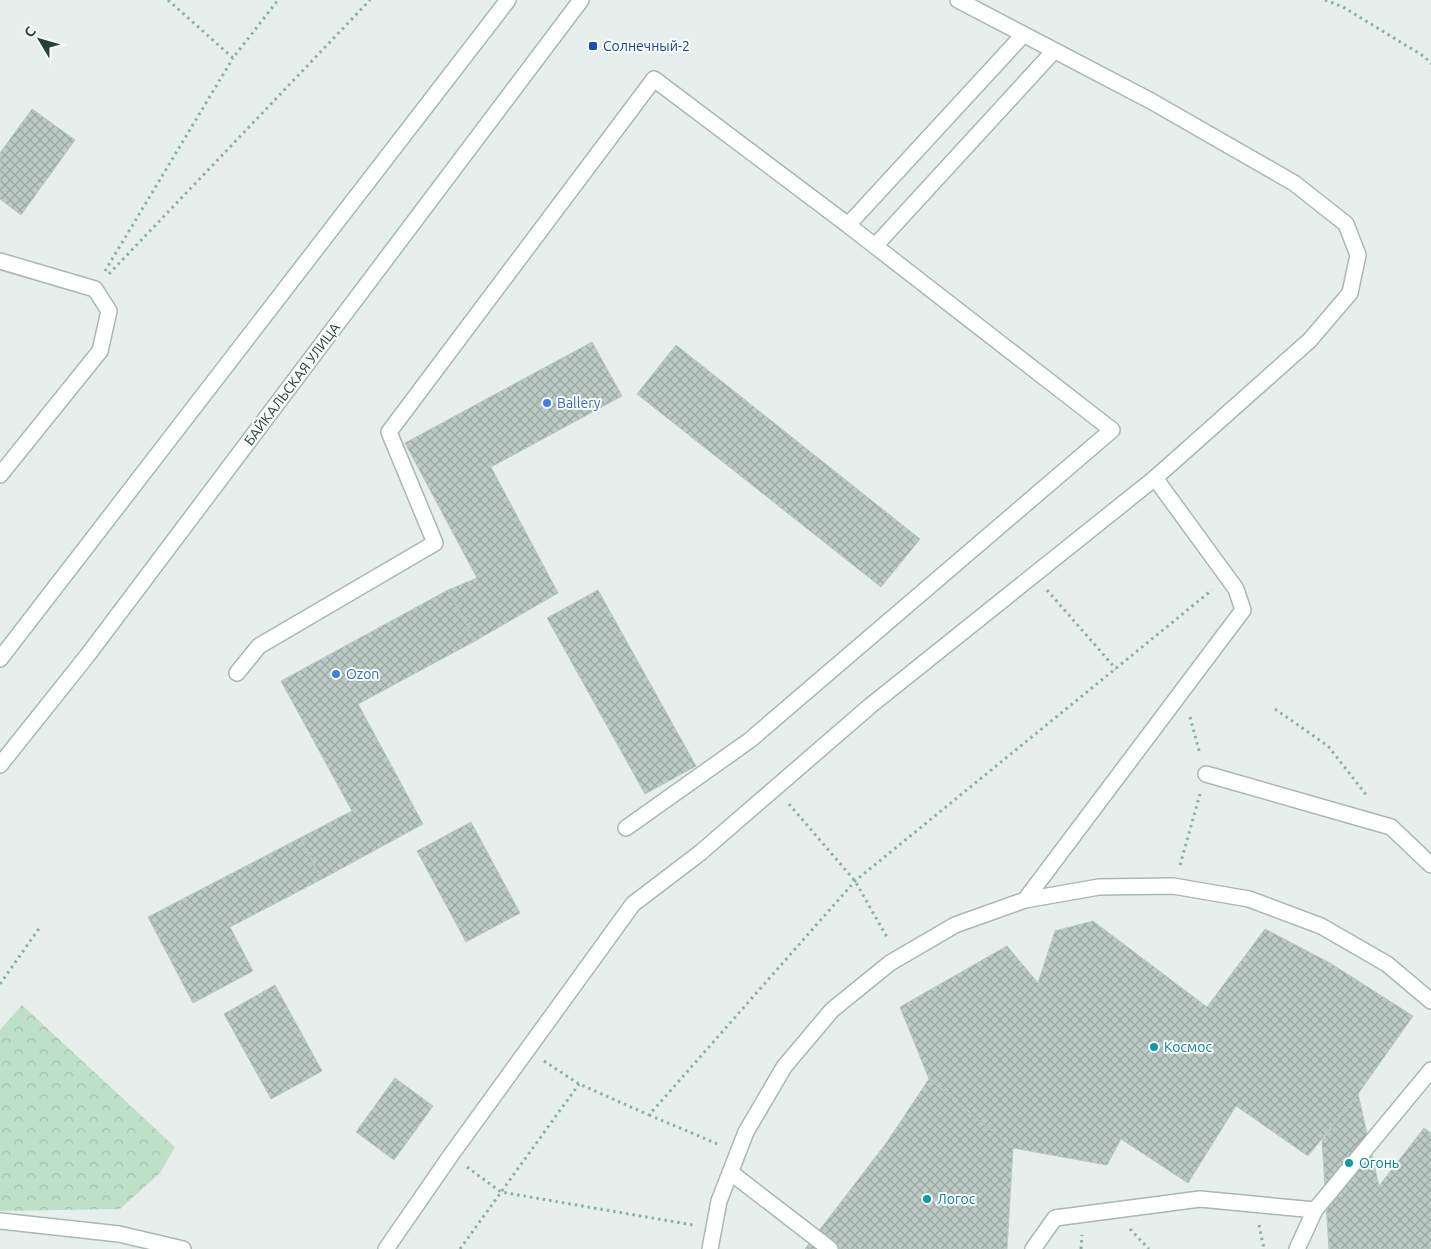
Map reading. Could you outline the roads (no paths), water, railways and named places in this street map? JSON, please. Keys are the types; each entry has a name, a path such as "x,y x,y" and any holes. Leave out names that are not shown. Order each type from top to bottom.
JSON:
{"street":[{"path":"0,659 508,0"},
{"name":"БАЙКАЛЬСКАЯ УЛИЦА","path":"0,765 87,656 581,0"},
{"path":"386,1249 451,1155 633,904 700,853 870,706 1154,478 1310,340 1350,293 1358,255 1346,224 1294,183 1151,101 958,0"},
{"path":"848,225 1023,34"},
{"path":"875,246 1054,51"},
{"path":"237,674 258,646 435,542 389,432 654,78 848,225 1112,430 750,740 626,828"},
{"path":"0,261 94,289 109,311 100,351 0,475"},
{"path":"1025,900 1243,610 1236,589 1228,577 1154,478"},
{"path":"1206,774 1391,827 1431,865"},
{"path":"710,1249 719,1202 746,1132 784,1067 832,1010 898,958 955,925 1025,900 1099,887 1173,886 1249,899 1321,926 1387,964 1431,1001"},
{"path":"1297,1249 1315,1210 1431,1070"},
{"path":"730,1172 830,1249"},
{"path":"1033,1249 1055,1218 1200,1199 1315,1210"},
{"path":"0,1221 118,1234 183,1249"}],"place":[{"name":"Солнечный-2","path":"593,46"},
{"name":"Ballery","path":"547,403"},
{"name":"Ozon","path":"336,674"},
{"name":"Космос","path":"1154,1047"},
{"name":"Огонь","path":"1349,1163"},
{"name":"Логос","path":"927,1199"}]}
